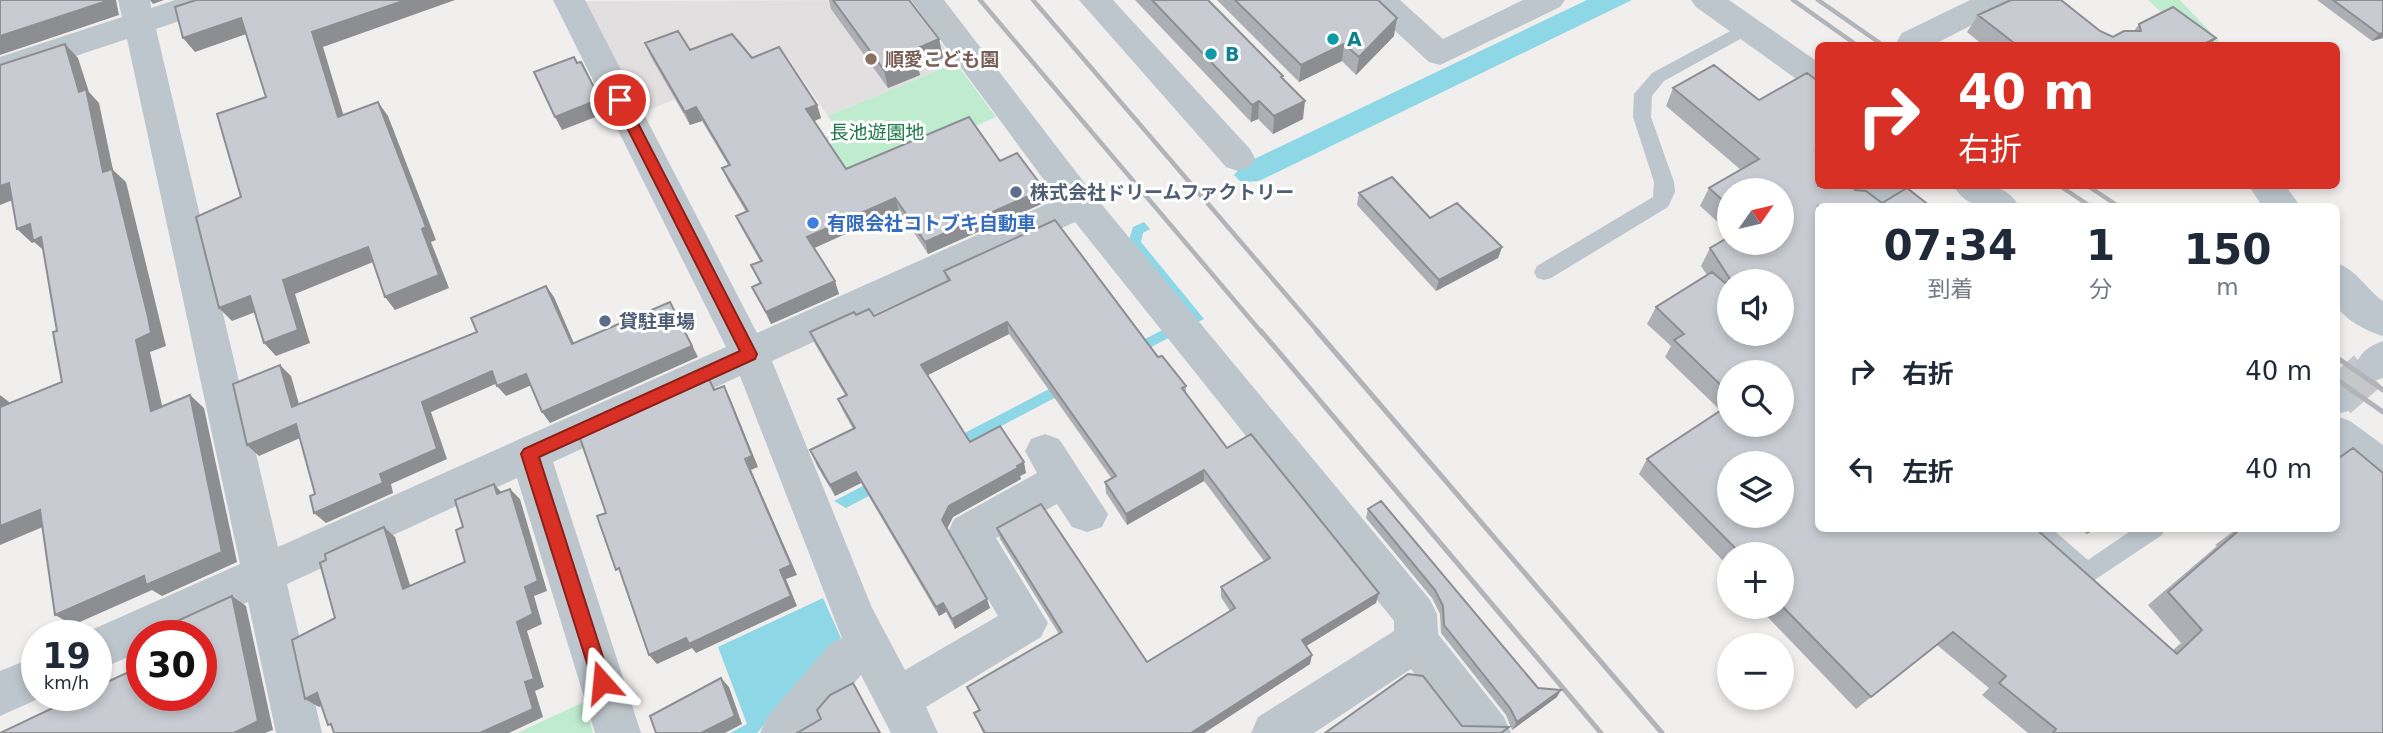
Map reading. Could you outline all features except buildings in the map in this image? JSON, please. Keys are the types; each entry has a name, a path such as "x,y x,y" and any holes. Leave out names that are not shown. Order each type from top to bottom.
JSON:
{"street":[{"path":"0,69 137,12 209,0"},
{"path":"569,0 763,382 854,618 906,716 1026,623 969,532 1054,465 1087,514"},
{"path":"927,0 1081,204 1415,614 1416,641 1488,733"},
{"path":"1095,0 1238,158"},
{"path":"1380,0 1440,54 1549,0"},
{"path":"1707,0 1815,76"},
{"path":"1913,41 1996,0"},
{"path":"137,12 299,733"},
{"path":"1976,189 1996,203"},
{"path":"2268,189 2280,203"},
{"path":"112,643 1081,204"},
{"path":"2340,282 2356,302 2383,321"},
{"path":"2340,436 2383,468"},
{"path":"530,454 618,733"},
{"path":"1274,733 1416,641"},
{"path":"783,733 846,659 869,646"},
{"path":"0,694 21,684"}],"lane":[{"path":"1544,272 1661,202 1665,192 1664,182 1642,117 1643,94 1658,77 1747,28"},
{"path":"2039,532 2087,574 2148,532"}],"shaded area":[{"name":"順愛こども園","path":"909,0 956,63 828,116 786,55 643,112 585,1"}],"green space":[{"path":"2148,0 2180,0 2220,42 2194,42"},
{"name":"長池遊園地","path":"956,63 996,117 816,196 789,154 839,132 828,116"},
{"path":"584,702 593,733 517,733"}],"water":[{"path":"1587,0 1632,0 1259,181 1241,182 1234,175 1244,164"},
{"path":"1144,222 1150,229 1143,233 1141,242 1204,319 1191,326 1128,243 1133,227"},
{"path":"1170,326 1176,334 846,508 834,501"},
{"path":"823,598 841,638 757,733 730,733 747,724 718,647"}],"tunnel":[{"path":"2340,395 2374,365"}],"railway":[{"path":"980,0 1262,333"},
{"path":"1033,0 1319,333"},
{"path":"1793,0 1852,42"},
{"path":"1818,0 1878,42"},
{"path":"2064,189 2086,203"},
{"path":"2092,189 2114,203"},
{"path":"1261,331 1601,733"},
{"path":"1317,331 1662,733"},
{"path":"2340,360 2383,390"},
{"path":"2340,382 2383,412"}],"place":[{"name":"A","path":"1333,39"},
{"name":"B","path":"1211,54"},
{"name":"順愛こども園","path":"871,59"},
{"name":"株式会社ドリームファクトリー","path":"1016,192"},
{"name":"有限会社コトブキ自動車","path":"813,223"},
{"name":"貸駐車場","path":"605,321"}],"route":[{"path":"602,682 530,454 749,354 620,100"}]}
